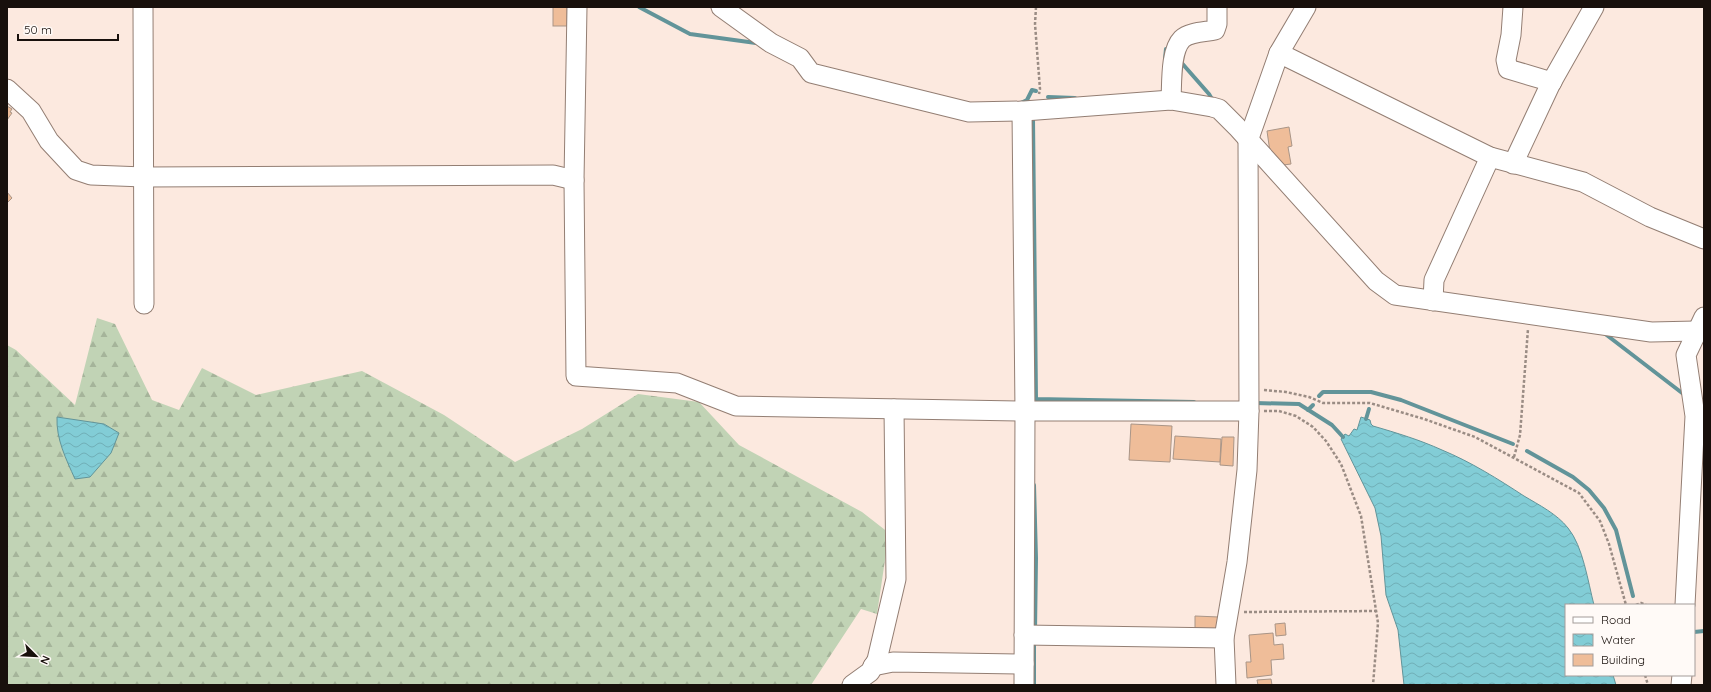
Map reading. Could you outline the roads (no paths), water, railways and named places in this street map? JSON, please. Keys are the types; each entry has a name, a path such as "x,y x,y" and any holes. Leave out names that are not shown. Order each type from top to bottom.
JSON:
{"street":[{"path":"143,7 144,304"},
{"path":"577,7 574,180 576,376 677,383 736,406 1025,411 1249,411"},
{"path":"721,7 771,44 800,58 811,73 969,112 1027,110 1171,100 1215,108 1248,141 1376,281 1395,295 1433,296 1529,314 1651,332 1700,324"},
{"path":"1171,100 1172,69 1176,48 1182,39 1188,36 1215,30 1217,24 1217,7"},
{"path":"1226,685 1224,638 1237,562 1247,470 1249,411 1248,141 1279,53 1306,7"},
{"path":"1513,7 1512,35 1506,60 1508,69 1552,82"},
{"path":"1513,164 1552,82 1594,7"},
{"path":"1279,53 1490,157 1583,182 1650,217 1704,240"},
{"path":"7,89 31,111 49,141 76,170 90,175 144,177 553,175 574,180"},
{"path":"1024,685 1027,110"},
{"path":"1433,296 1434,280 1490,157"},
{"path":"1686,604 1699,416 1686,355 1700,324"},
{"path":"852,685 870,672 877,660 896,579 894,409"},
{"path":"1024,635 1224,638"},
{"path":"873,666 893,662 1024,664"}],"water":[{"path":"57,417 104,424 119,433 111,453 90,477 75,479 60,441"},
{"path":"1361,417 1370,420 1373,426 1425,443 1453,455 1474,465 1542,506 1564,523 1578,544 1594,604 1565,604 1565,676 1613,676 1616,685 1404,685 1398,630 1386,595 1381,536 1375,508 1341,439 1345,434 1349,436 1354,429 1357,430"}],"waterway":[{"path":"639,7 690,34 756,43"},
{"path":"1165,59 1166,49 1170,53"},
{"path":"1180,61 1209,94 1213,101"},
{"path":"1021,103 1027,100 1032,90 1036,91"},
{"path":"1048,97 1075,98"},
{"path":"1031,117 1033,119 1036,399 1194,402"},
{"path":"1604,333 1686,396"},
{"path":"1319,396 1323,392 1371,392 1401,400 1513,444"},
{"path":"1255,403 1299,404 1332,425 1343,437"},
{"path":"1308,410 1313,405"},
{"path":"1366,419 1369,409"},
{"path":"1527,451 1573,477 1589,490 1604,508 1616,530 1633,596"},
{"path":"1034,485 1036,558 1035,631"},
{"path":"1695,632 1704,631"},
{"path":"1034,639 1034,685"}]}
